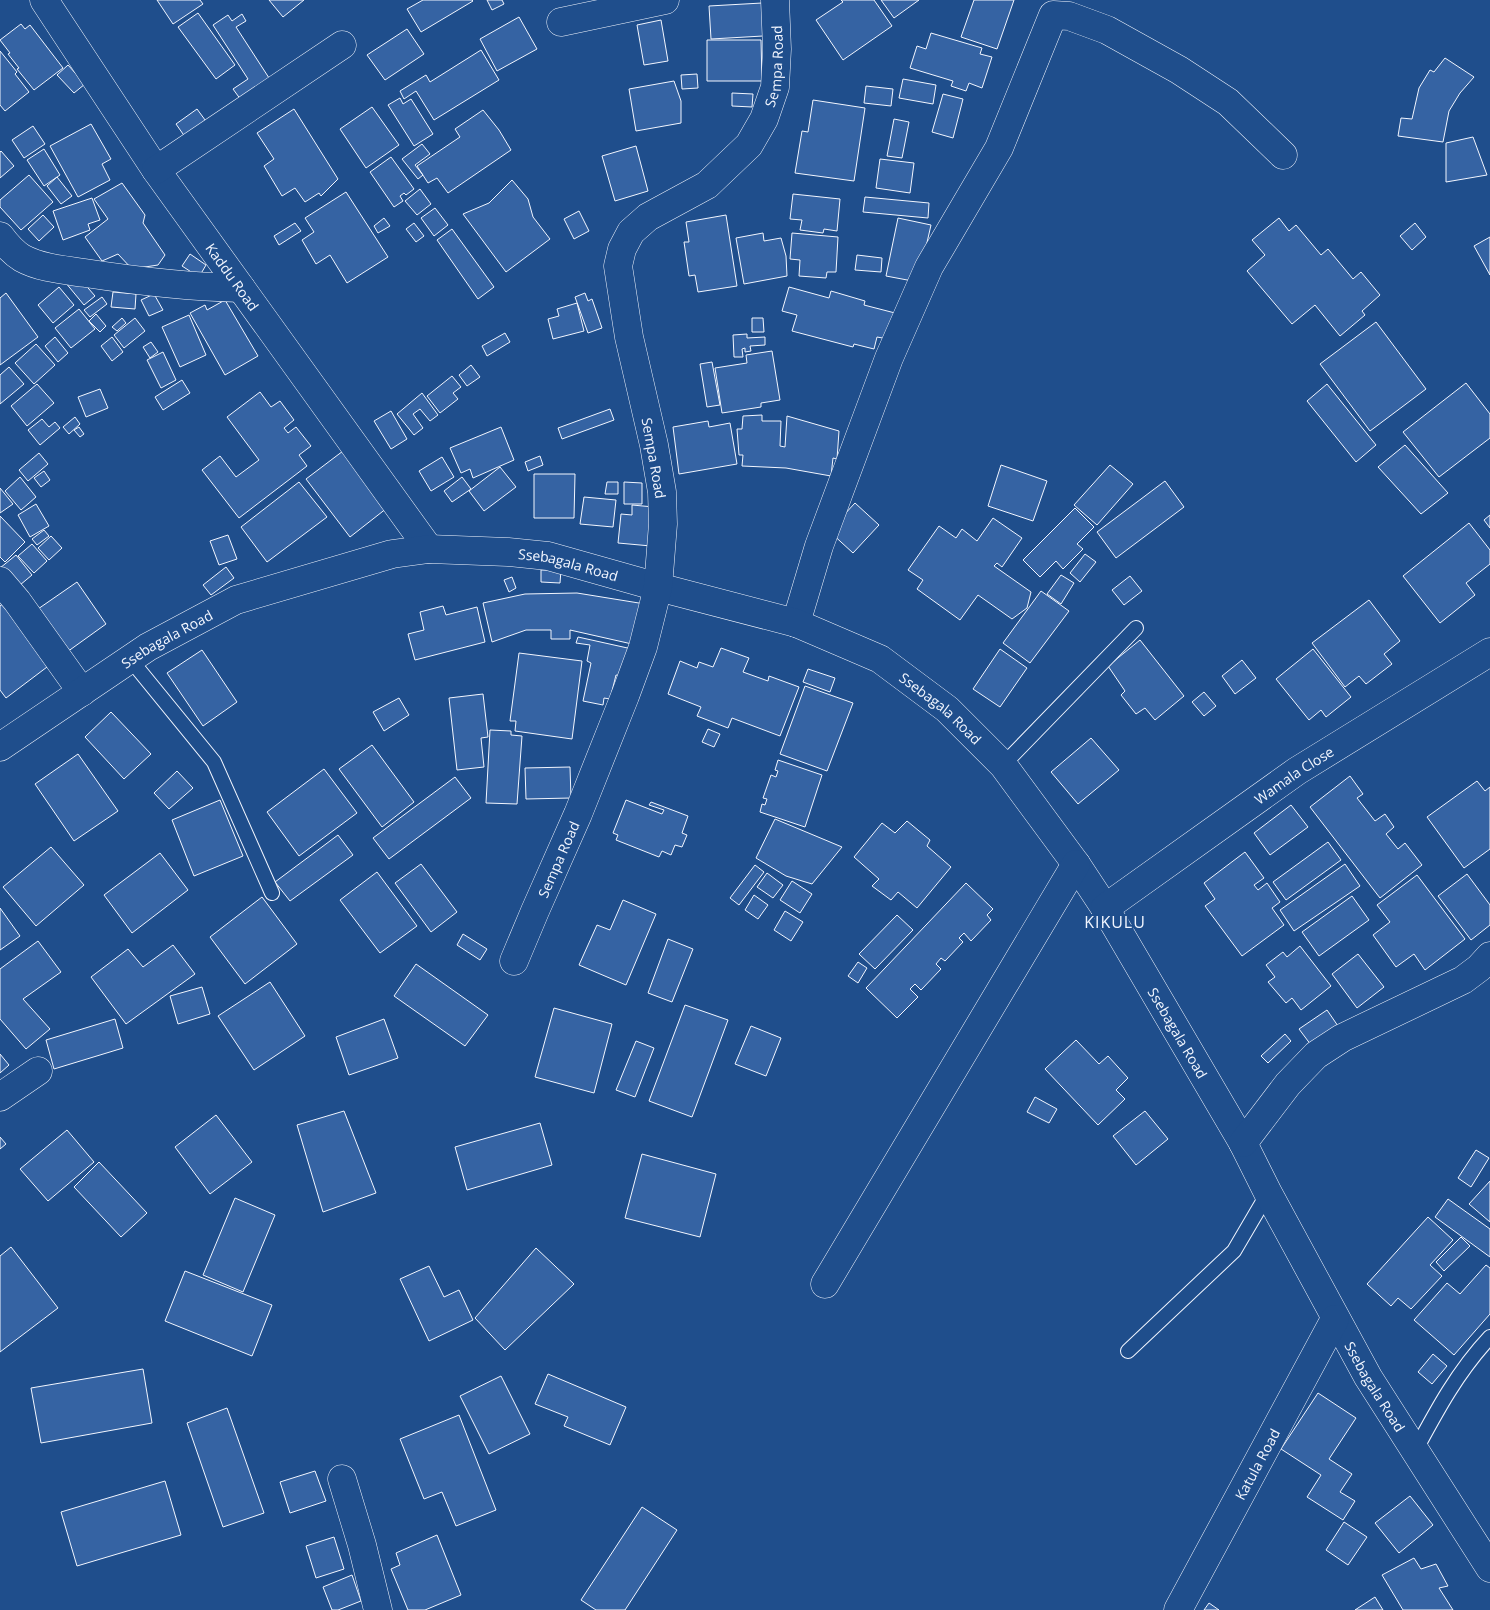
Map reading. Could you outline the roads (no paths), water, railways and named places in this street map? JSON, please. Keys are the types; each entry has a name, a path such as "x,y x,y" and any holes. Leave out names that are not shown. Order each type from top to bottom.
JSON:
{"street":[{"name":"Kaddu Road","path":"44,0 156,170 429,549"},
{"path":"561,22 666,0"},
{"name":"Sempa Road","path":"514,962 578,814 622,705 643,647 658,587 663,524 662,492 654,445 629,337 618,266 622,249 631,232 648,217 707,185 750,145 764,119 775,87 777,49 775,0"},
{"path":"796,623 819,546 889,358 929,267 999,148 1056,8 1069,16 1107,30 1180,70 1228,102 1283,154"},
{"path":"156,170 342,45"},
{"path":"0,236 11,250 22,258 36,264 164,284 241,288"},
{"name":"Ssebagala Road","path":"0,747 148,647 236,600 392,554 429,549 508,552 548,556 796,623 880,659 947,710 1003,765 1076,864 1105,908 1243,1143 1335,1319 1368,1376 1490,1568"},
{"path":"0,581 17,601 82,692"},
{"name":"Wamala Close","path":"1105,908 1298,771 1490,652"},
{"path":"825,1284 1076,864"},
{"path":"1243,1143 1288,1084 1316,1055 1342,1038 1463,980 1479,968 1490,956"},
{"path":"0,1097 38,1071"},
{"name":"Katula Road","path":"1178,1610 1335,1319"},
{"path":"342,1479 362,1545 378,1610"}],"lane":[{"path":"1003,765 1136,628"},
{"path":"130,659 214,762 272,893"},
{"path":"1128,1351 1234,1252 1268,1193"},
{"path":"1416,1451 1440,1405 1470,1358 1490,1337"}],"district":[{"name":"KIKULU","path":"1115,922"}]}
